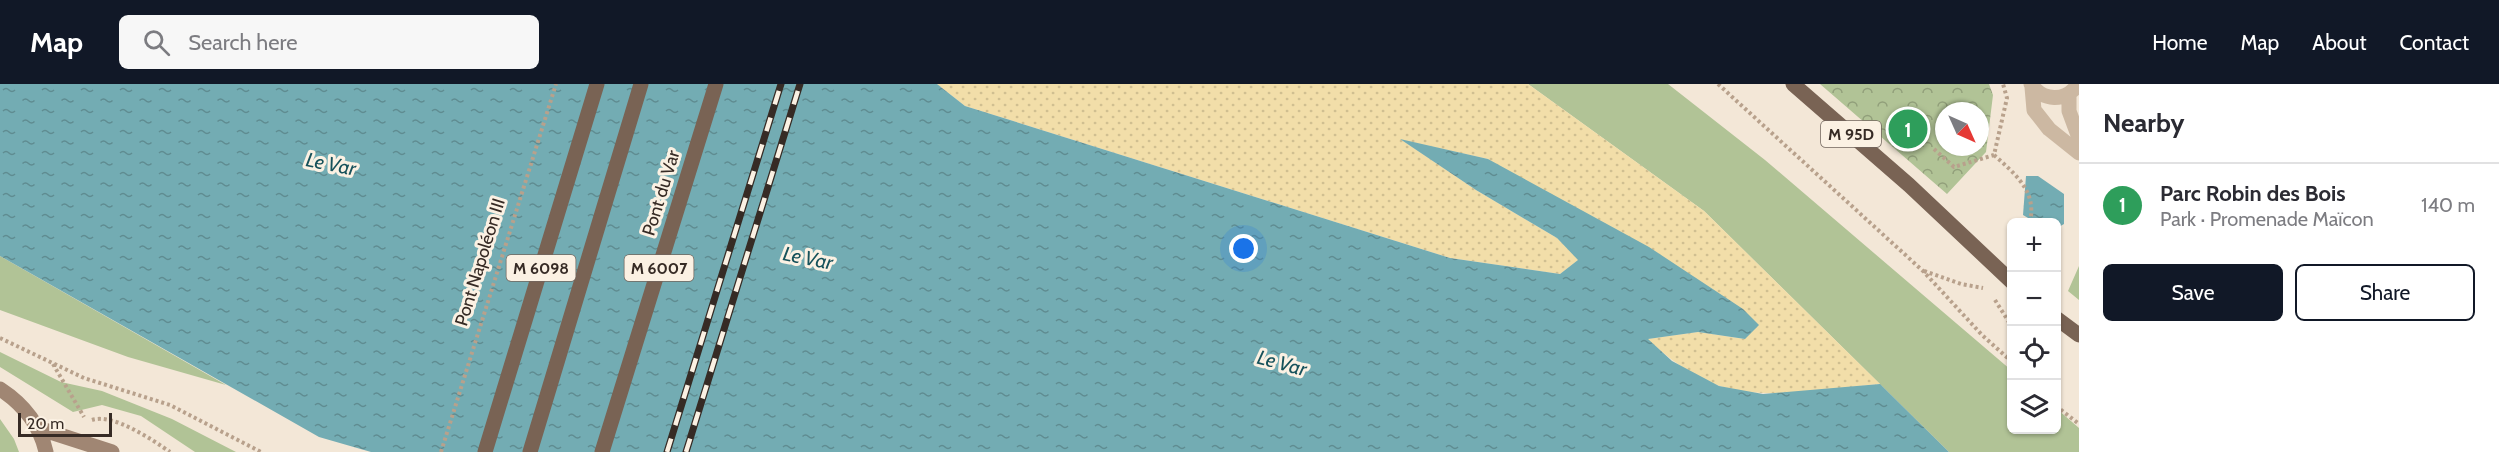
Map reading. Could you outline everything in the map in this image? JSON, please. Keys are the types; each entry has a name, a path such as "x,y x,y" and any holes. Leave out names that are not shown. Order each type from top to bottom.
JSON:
{"main road":[{"name":"M 6098","path":"485,452 597,84"},
{"name":"M 6098","path":"530,452 641,84"},
{"name":"Pont du Var","path":"602,452 716,84"},
{"name":"M 95D","path":"1793,84 1909,185 2006,278"},
{"path":"2061,322 2078,336"},
{"path":"0,389 15,399 38,428 46,452"},
{"path":"38,428 112,452"}],"street":[{"path":"2031,85 2045,97 2053,98 2073,89"},
{"path":"2031,85 2034,110 2049,129 2079,153"},
{"path":"2073,89 2069,111 2079,138"}],"path":[{"name":"Pont Napoléon III","path":"441,452 556,84"},
{"path":"1718,84 1923,271 1982,335 2007,358"},
{"path":"1994,155 2007,98 2002,84"},
{"path":"1934,149 1954,167 1994,155"},
{"path":"1994,155 2021,178 2033,209 2031,218"},
{"path":"1923,271 1961,284 1988,289 2006,278"},
{"path":"1988,289 2011,326"},
{"path":"0,338 84,378 170,405 261,452"},
{"path":"53,363 89,423"},
{"path":"2061,411 2079,424"}],"green space":[{"path":"1528,84 1668,84 1765,160 2007,367 2007,434 2061,434 2061,412 2079,428 2079,452 1949,452 1704,211"},
{"path":"1820,84 1989,84 1993,95 1989,128 1989,102 1935,102 1935,156 1982,156 1947,194"},
{"path":"0,256 226,385 128,357 0,310"},
{"path":"2079,266 2079,300 2068,291"},
{"path":"0,352 61,382 102,391 172,419 236,452 195,452 141,416 102,405 73,412 0,367"},
{"path":"0,419 14,439 19,452 0,452"}],"sand":[{"path":"937,84 1528,84 1704,211 1880,384 1799,392 1758,393 1720,386 1691,372 1672,360 1647,339 1698,332 1745,339 1488,159 1402,140 1476,190 1557,238 1579,260 1560,274 1450,258 965,106"}],"water":[{"name":"Le Var","path":"0,84 937,84 965,106 1450,258 1560,274 1578,260 1557,238 1476,190 1400,139 1488,159 1649,247 1743,309 1759,325 1745,339 1698,332 1648,339 1672,361 1719,386 1763,394 1880,384 1949,452 371,452 319,437 0,256"},
{"path":"2026,176 2038,176 2064,194 2064,224 2061,226 2061,218 2028,218 2023,215"}],"railway":[{"path":"667,452 781,84"},
{"path":"686,452 800,84"}],"place":[{"name":"Parc Robin des Bois","path":"1908,129"}]}
